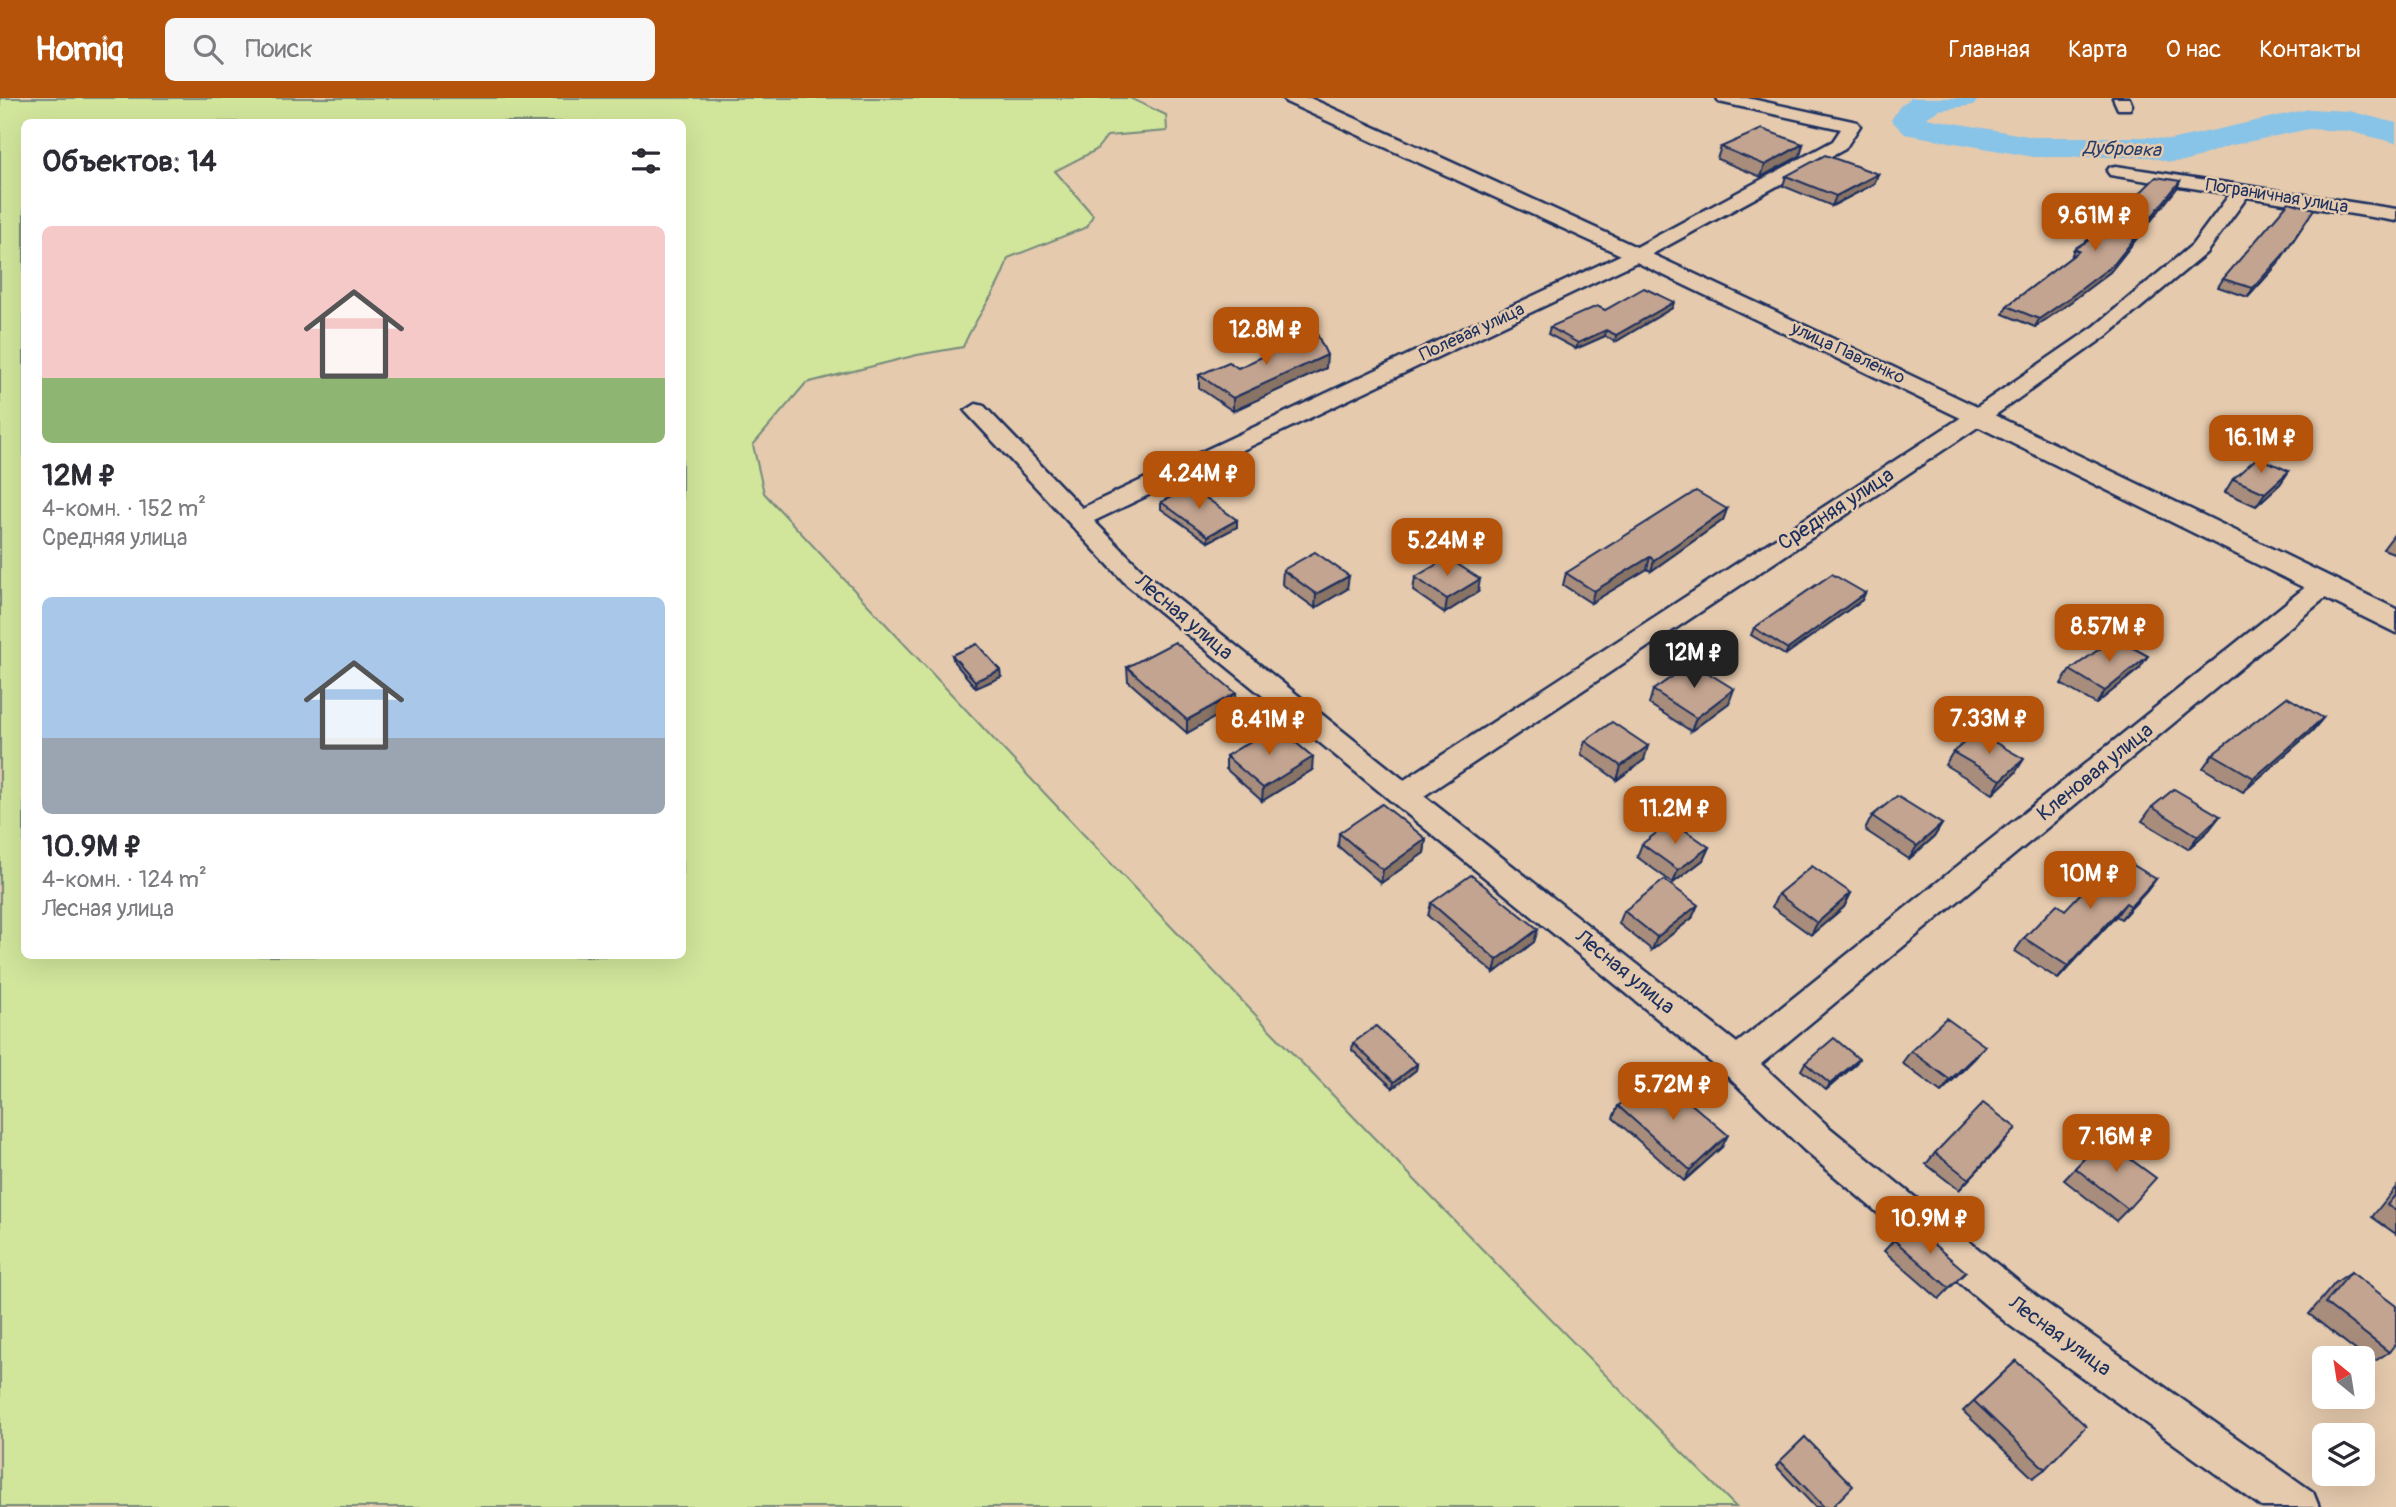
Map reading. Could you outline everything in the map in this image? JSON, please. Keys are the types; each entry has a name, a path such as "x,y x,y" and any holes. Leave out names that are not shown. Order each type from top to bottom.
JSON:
{"street":[{"name":"улица Павленко","path":"1293,98 1638,254 1979,416 2396,622"},
{"name":"Полевая улица","path":"1080,518 1638,254 1839,145 1851,126 1725,98"},
{"name":"Пограничная улица","path":"2116,172 2396,215"},
{"name":"Средняя улица","path":"1404,794 1979,416 2102,330 2199,249 2241,192"},
{"name":"Лесная улица","path":"976,411 1136,579 1737,1063 1817,1139 2022,1310 2298,1507"},
{"name":"Кленовая улица","path":"1737,1063 2322,587"}],"green space":[{"path":"0,98 1130,98 1166,115 1167,131 1107,136 1096,150 1055,171 1093,215 1087,227 1008,258 999,281 963,347 917,355 806,383 753,445 764,493 1246,1004 1736,1507 0,1507"}],"building":[{"path":"1762,129 1803,144 1765,165 1721,147"},
{"path":"1825,155 1878,174 1836,196 1786,176"},
{"path":"2156,177 2180,181 2114,264 2039,319 2007,306 2079,251 2074,249 2096,236"},
{"path":"2289,202 2314,209 2282,256 2253,288 2223,279"},
{"path":"1644,288 1674,302 1616,335 1606,330 1578,343 1550,327 1597,306 1605,310"},
{"path":"1316,332 1327,355 1233,398 1199,375 1229,362 1238,368"},
{"path":"2258,457 2289,471 2265,493 2233,479"},
{"path":"1191,487 1237,520 1208,536 1161,502"},
{"path":"1696,491 1727,509 1654,560 1650,557 1594,591 1566,573"},
{"path":"1315,552 1349,576 1316,594 1283,570"},
{"path":"1448,558 1480,579 1447,599 1415,577"},
{"path":"1832,574 1865,593 1788,649 1754,628"},
{"path":"2115,638 2148,656 2105,691 2070,670"},
{"path":"1175,642 1236,693 1187,720 1127,667"},
{"path":"977,644 1000,670 975,681 952,655"},
{"path":"1692,663 1734,689 1696,718 1653,690"},
{"path":"2287,697 2323,718 2254,778 2213,754"},
{"path":"1612,722 1648,746 1621,766 1585,741"},
{"path":"1276,726 1313,757 1263,788 1226,756"},
{"path":"1977,732 2024,759 2001,780 1953,752"},
{"path":"2174,789 2220,816 2198,836 2152,807"},
{"path":"1897,796 1942,824 1917,846 1872,816"},
{"path":"1382,804 1426,839 1383,870 1339,833"},
{"path":"1672,821 1709,847 1678,870 1642,844"},
{"path":"2117,855 2156,879 2131,906 2126,903 2068,966 2024,938 2057,904 2065,910"},
{"path":"1812,866 1851,893 1817,923 1778,894"},
{"path":"1471,875 1538,929 1497,960 1431,903"},
{"path":"1664,880 1698,905 1657,937 1624,911"},
{"path":"1946,1018 1985,1046 1950,1080 1911,1051"},
{"path":"1376,1026 1417,1064 1394,1082 1353,1043"},
{"path":"1834,1038 1859,1059 1830,1084 1805,1063"},
{"path":"1656,1074 1728,1135 1690,1170 1618,1106"},
{"path":"1983,1103 2016,1128 1969,1179 1935,1153"},
{"path":"2103,1139 2156,1178 2128,1209 2075,1168"},
{"path":"2396,1194 2396,1211 2387,1205"},
{"path":"1910,1224 1966,1272 1949,1288 1894,1240"},
{"path":"2351,1272 2396,1306 2396,1343 2389,1352 2325,1303"},
{"path":"2016,1361 2086,1426 2045,1469 1974,1401"},
{"path":"1805,1437 1853,1486 1832,1507 1824,1507 1780,1461"}],"waterway":[{"name":"Дубровка","path":"1962,98 1924,104 1917,108 1908,120 1917,127 2034,147 2150,147 2170,151 2187,150 2218,138 2309,119 2349,121 2396,133"}]}
